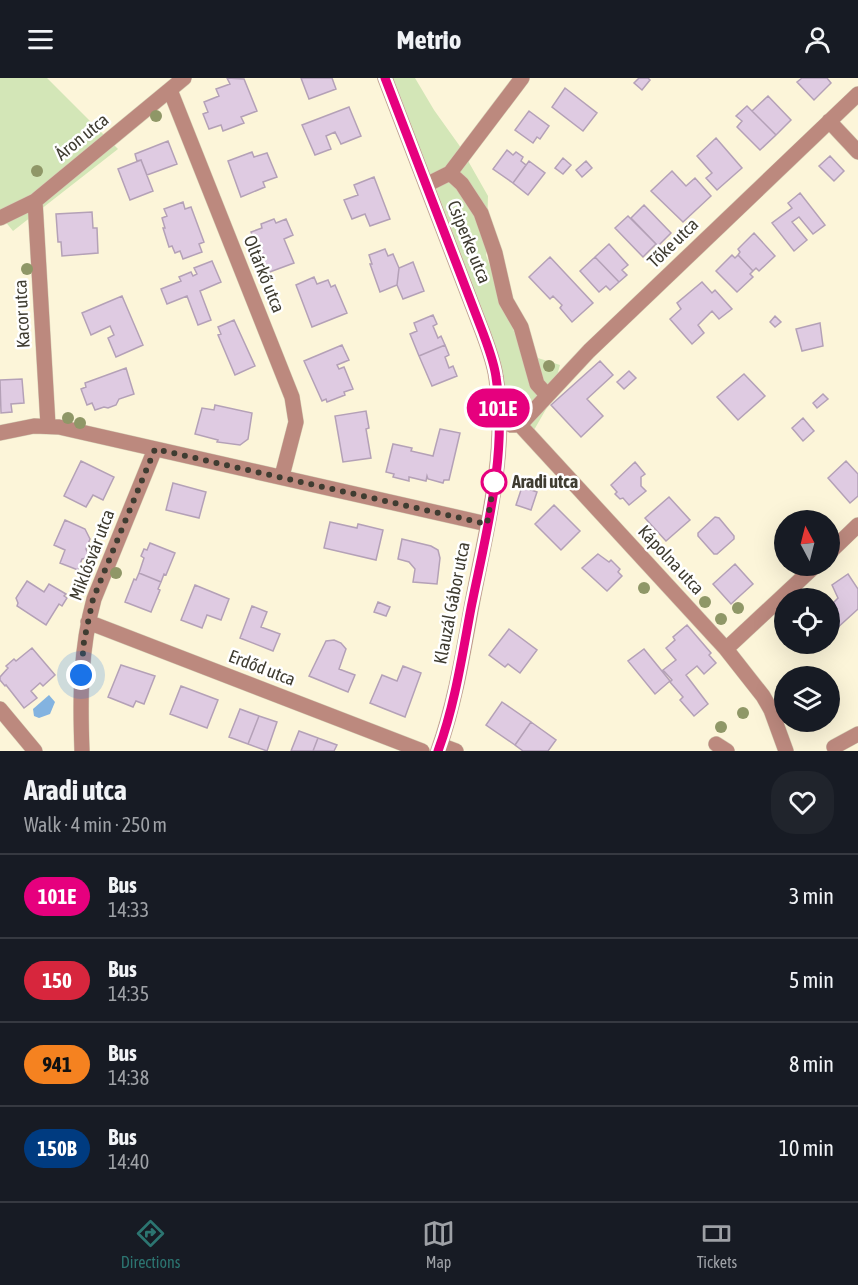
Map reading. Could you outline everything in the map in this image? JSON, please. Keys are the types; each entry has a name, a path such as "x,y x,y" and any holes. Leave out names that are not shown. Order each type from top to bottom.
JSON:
{"street":[{"name":"Áron utca","path":"2,214 35,201 184,78"},
{"name":"Csiperke utca","path":"385,78 491,356 496,376 499,425"},
{"path":"426,184 450,173 522,78"},
{"name":"Oltárkő utca","path":"170,90 292,396 296,422 282,476"},
{"name":"Tőke utca","path":"520,425 589,351 858,94"},
{"path":"829,121 858,152"},
{"path":"450,173 462,184 481,213 492,242 506,302 521,327 537,384 547,395"},
{"name":"Kacor utca","path":"35,201 48,425"},
{"path":"0,433 48,425 487,524"},
{"path":"499,425 520,425"},
{"name":"Klauzál Gábor utca","path":"439,748 456,687 487,524 496,472 499,425"},
{"name":"Kápolna utca","path":"520,425 726,649 763,696 771,710 786,751"},
{"name":"Miklósvár utca","path":"82,751 80,693 88,622 93,599 155,449"},
{"path":"840,542 858,525"},
{"path":"726,649 804,576"},
{"name":"Erdőd utca","path":"88,622 422,751"},
{"path":"0,708 35,751"},
{"path":"834,747 858,734"},
{"path":"439,748 456,751"}],"green space":[{"path":"0,78 47,78 118,149 13,231 0,215"},
{"path":"388,78 415,78 459,145 488,196 486,255 522,353 560,365 549,404 534,430 512,414 485,332"}],"water":[{"path":"49,695 55,702 50,714 39,718 34,716 33,709"}],"building":[{"path":"227,78 244,79 257,111 241,117 244,123 223,131 221,125 209,129 203,114 208,112 204,102 219,96 216,89 230,84"},
{"path":"301,78 332,78 336,89 309,99"},
{"path":"639,78 650,80 642,90 634,83"},
{"path":"802,78 827,78 831,83 814,100 797,82"},
{"path":"565,88 597,113 583,131 552,107"},
{"path":"768,96 791,120 776,135 752,111"},
{"path":"747,106 776,135 760,150 737,127 742,121 736,116"},
{"path":"349,107 361,136 341,144 335,132 326,136 331,149 315,155 302,125"},
{"path":"529,111 549,126 540,139 537,137 533,143 515,130"},
{"path":"716,138 742,168 717,190 706,178 712,173 697,156"},
{"path":"168,141 177,164 147,175 141,160 137,161 135,154"},
{"path":"507,150 513,155 516,152 523,157 521,161 526,165 513,183 493,169"},
{"path":"252,152 254,157 267,153 277,177 263,182 265,187 241,197 228,161"},
{"path":"830,156 844,171 834,181 819,166"},
{"path":"563,158 571,165 563,174 555,168"},
{"path":"141,160 153,191 130,200 118,169"},
{"path":"529,161 545,173 528,195 513,183"},
{"path":"586,161 592,168 582,177 576,170"},
{"path":"672,171 686,186 695,178 711,196 683,222 651,191"},
{"path":"374,177 390,219 370,226 365,214 352,219 344,200 358,195 354,185"},
{"path":"800,193 825,225 813,234 799,217 792,222 807,240 794,251 772,223 792,208 788,203"},
{"path":"183,202 185,209 191,207 204,242 199,244 202,252 183,259 180,251 175,253 172,246 169,247 162,218 167,216 164,209"},
{"path":"644,205 671,233 658,246 631,218"},
{"path":"92,212 93,228 97,228 98,253 62,256 61,242 58,242 56,214"},
{"path":"628,216 656,244 643,257 615,228"},
{"path":"274,219 276,223 286,219 293,235 284,239 294,263 267,273 251,232 262,228 261,224"},
{"path":"754,233 775,256 759,271 756,268 753,271 738,255 740,252 738,249"},
{"path":"609,244 628,265 622,270 627,275 619,282 595,257"},
{"path":"385,249 388,256 393,254 399,268 397,285 380,292 369,255"},
{"path":"732,255 735,258 738,255 753,271 750,274 753,277 737,292 716,271"},
{"path":"550,257 593,303 572,322 560,308 562,305 553,296 550,299 529,277"},
{"path":"595,257 619,282 610,290 606,286 599,292 580,271"},
{"path":"212,261 221,282 200,291 211,320 198,325 187,296 167,304 161,289 181,281 179,277 191,272 193,276 197,274 194,268"},
{"path":"413,262 424,291 403,299 397,285 399,268"},
{"path":"314,277 317,284 328,280 331,287 335,285 347,313 312,327 296,285"},
{"path":"702,282 712,293 715,290 732,309 719,319 712,311 698,325 704,333 692,344 670,319 681,309 677,303"},
{"path":"122,296 143,345 116,357 108,338 114,335 110,326 91,335 82,313"},
{"path":"433,315 437,324 433,326 438,338 441,336 445,345 419,356 410,334 417,331 414,323"},
{"path":"775,316 781,322 775,327 770,322"},
{"path":"234,320 255,366 235,375 218,335 221,334 218,327"},
{"path":"820,323 823,346 802,351 796,329"},
{"path":"342,345 349,360 337,365 339,369 344,367 353,389 327,402 326,399 322,401 304,361"},
{"path":"445,345 449,355 445,357 449,368 453,366 457,376 432,386 419,356"},
{"path":"600,361 613,375 587,399 603,416 581,437 551,405"},
{"path":"126,368 134,394 119,399 116,405 108,408 95,410 92,403 87,405 81,389 86,387 85,383"},
{"path":"629,371 636,378 624,389 617,382"},
{"path":"744,374 765,396 738,420 717,397"},
{"path":"22,379 24,403 11,404 12,412 1,413 0,380"},
{"path":"823,394 828,399 817,408 813,403"},
{"path":"215,405 252,413 248,439 240,445 217,442 218,440 195,434 202,408 214,410"},
{"path":"366,411 369,428 366,429 371,458 343,462 335,416"},
{"path":"803,418 814,431 803,441 792,428"},
{"path":"440,429 460,433 449,480 444,480 443,483 428,479 427,476 426,481 409,477 409,481 393,477 394,474 386,472 393,444 433,456"},
{"path":"81,461 114,477 103,500 93,495 86,507 64,496"},
{"path":"846,461 858,474 858,496 850,503 828,478"},
{"path":"635,462 645,474 641,477 641,486 646,491 629,505 615,494 617,492 611,485"},
{"path":"173,483 206,492 199,518 166,510"},
{"path":"522,487 537,492 531,510 516,505"},
{"path":"669,497 690,520 666,541 645,518"},
{"path":"554,505 580,531 561,550 535,524"},
{"path":"715,517 719,518 734,536 734,539 717,554 714,554 698,536 698,533"},
{"path":"65,520 85,529 90,539 86,549 87,558 82,559 78,570 60,563 65,550 54,545"},
{"path":"330,522 357,528 358,524 383,530 376,560 324,548"},
{"path":"402,539 438,550 440,558 437,584 413,582 415,569 409,562 398,559"},
{"path":"150,543 175,553 161,582 139,573 144,558 141,556"},
{"path":"598,554 609,562 611,560 620,569 618,572 622,576 607,591 582,568"},
{"path":"735,564 753,584 731,604 713,584"},
{"path":"139,573 161,582 151,612 125,602 134,579 136,580"},
{"path":"848,574 858,589 858,609 840,625 840,588 833,588 832,585"},
{"path":"27,581 44,592 49,584 66,594 64,596 67,598 62,606 59,604 46,625 17,606 16,598"},
{"path":"195,585 229,599 221,620 207,615 202,628 181,620"},
{"path":"378,602 390,607 386,616 374,612"},
{"path":"252,606 267,612 261,627 280,634 273,651 240,638"},
{"path":"687,625 711,653 709,655 716,663 704,674 697,666 686,675 708,704 694,716 680,700 683,697 663,670 676,660 666,648 675,640 673,637"},
{"path":"509,629 537,650 520,673 508,664 505,667 489,655"},
{"path":"334,640 346,649 339,669 355,675 348,692 309,676 326,641"},
{"path":"32,648 55,675 43,686 40,683 31,691 37,698 24,708 0,680 0,677 8,668 6,666"},
{"path":"644,649 670,681 655,694 628,661"},
{"path":"121,665 155,676 144,704 136,701 133,707 108,697"},
{"path":"403,666 421,673 405,717 370,703 382,675 397,681"},
{"path":"181,686 218,700 207,728 170,714"},
{"path":"502,702 531,722 515,745 486,725"},
{"path":"240,709 259,716 248,744 229,737"},
{"path":"259,716 277,722 267,751 248,744"},
{"path":"531,722 556,740 548,751 523,751 515,745"},
{"path":"299,731 318,738 313,751 291,751"},
{"path":"318,738 337,745 334,751 313,751"}],"bus line":[{"name":"101E","path":"385,78 483,333 496,376 498,398 496,472 456,687 438,751"}],"place":[{"name":"Aradi utca","path":"494,482"}],"route":[{"path":"81,675 84,641 93,599 155,449 487,524 494,482"}]}
